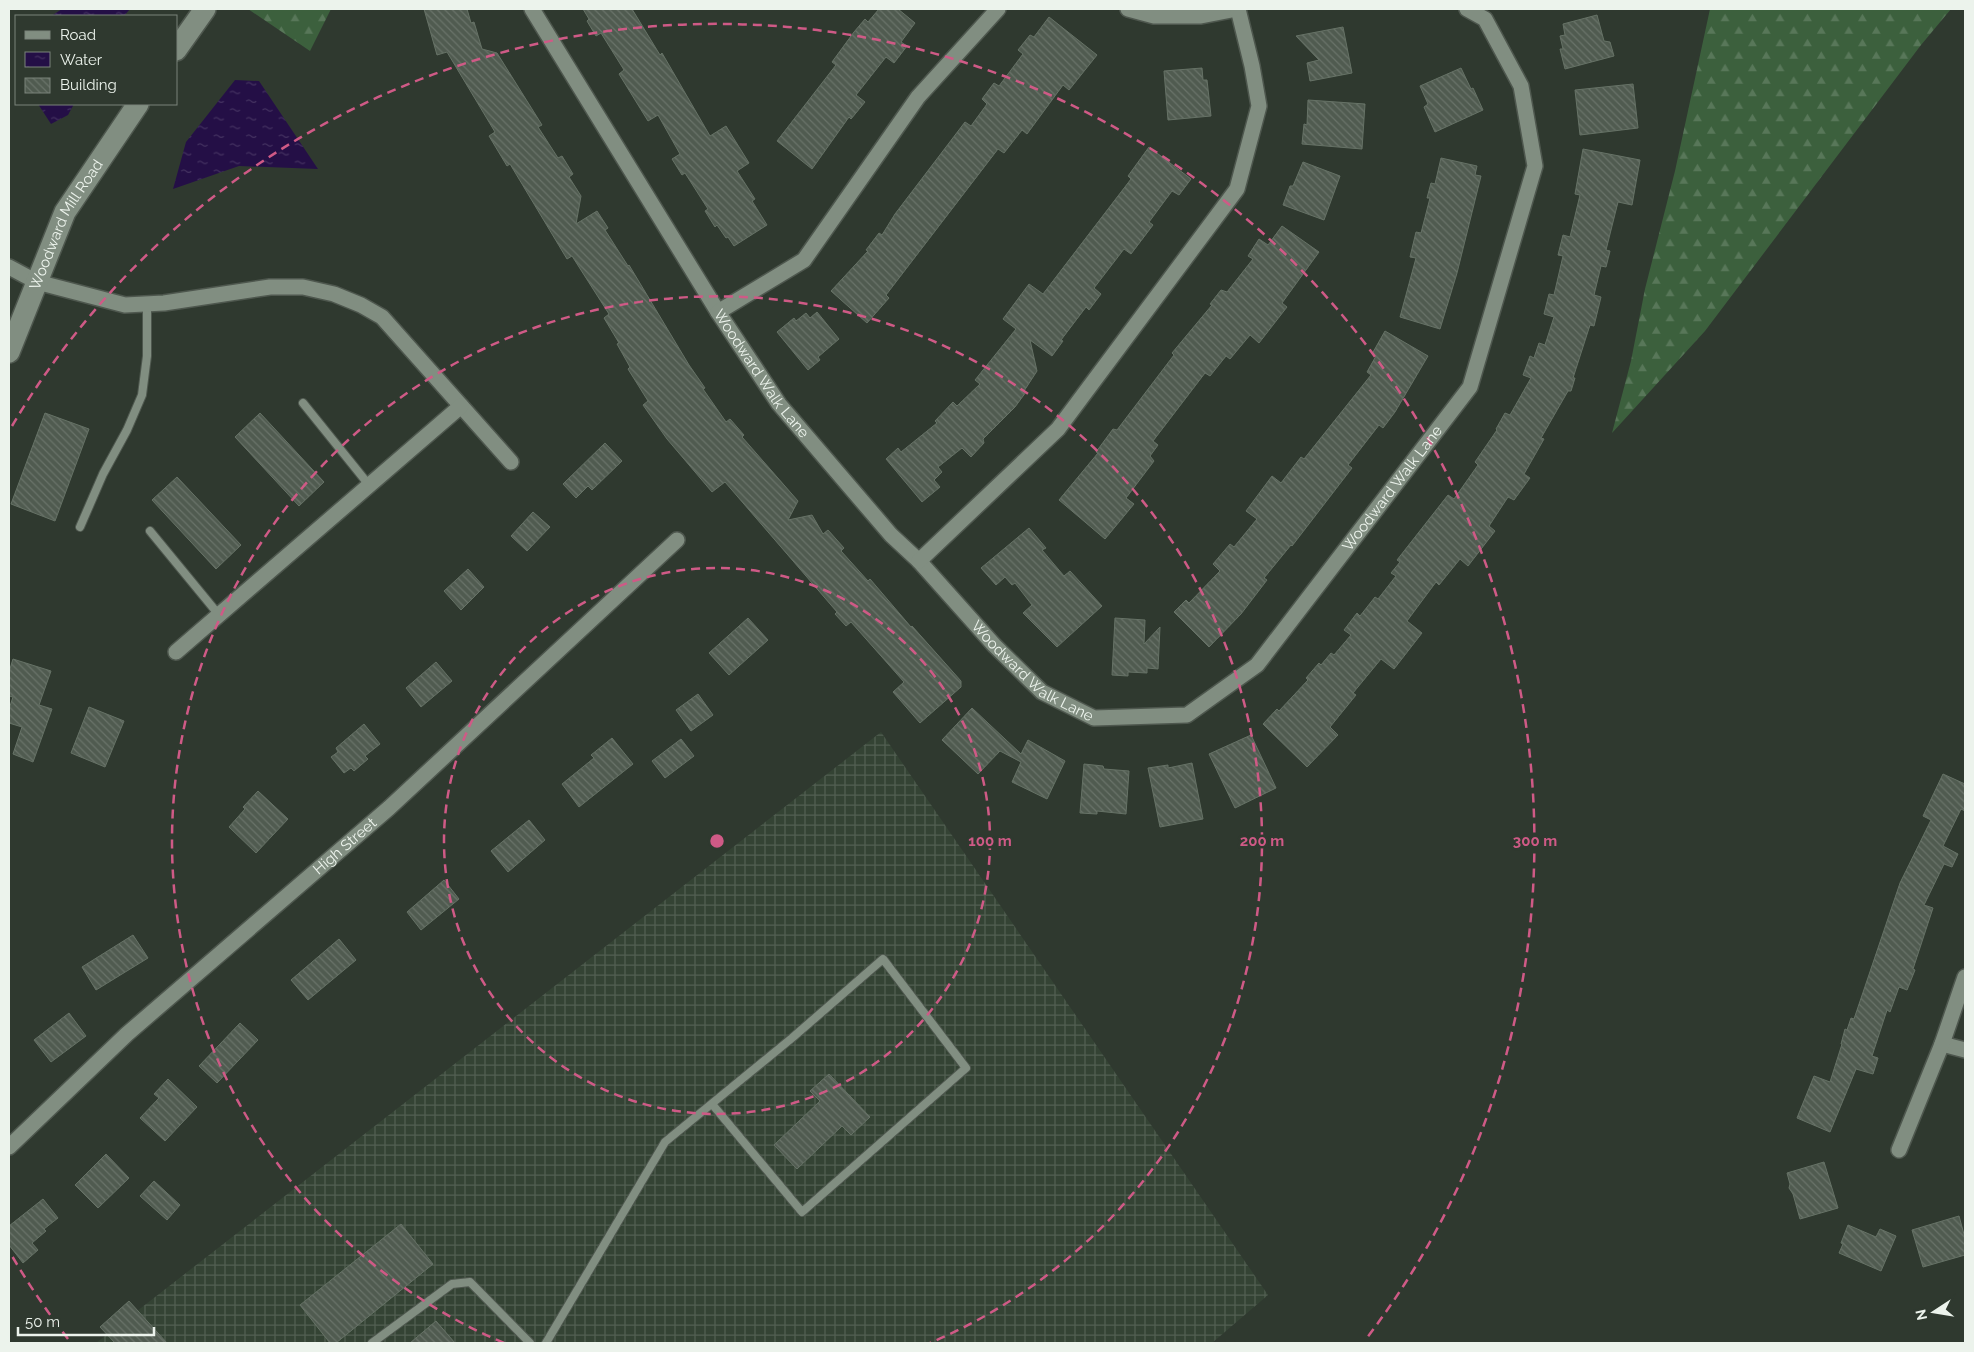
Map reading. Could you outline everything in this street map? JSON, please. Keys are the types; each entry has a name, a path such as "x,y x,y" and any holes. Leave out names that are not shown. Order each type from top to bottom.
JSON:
{"street":[{"path":"178,47 205,9"},
{"name":"Woodward Walk Lane","path":"532,9 718,312 779,404 891,535 919,562 994,645 1042,692 1094,718 1187,715 1257,665 1470,387 1535,166 1521,86 1490,14 1467,9"},
{"path":"718,312 804,260 918,97 998,9"},
{"path":"919,562 1058,429 1236,189 1259,106 1245,33 1238,9 1201,16 1154,16 1128,9"},
{"name":"Woodward Mill Road","path":"9,352 65,212 137,105"},
{"path":"9,267 37,282 125,304 164,303 270,287 303,287 334,294 361,305 382,317 511,462"},
{"path":"176,652 461,406"},
{"name":"High Street","path":"9,1146 127,1034 389,808 676,540"},
{"path":"1899,1150 1942,1044 1965,977"},
{"path":"1942,1044 1965,1050"}],"lane":[{"path":"80,527 103,474 127,430 142,395 147,356 147,304"},
{"path":"303,404 369,485"},
{"path":"150,531 219,615"},
{"path":"546,1343 665,1142 883,959 966,1068 802,1212 712,1104"},
{"path":"372,1343 452,1284 470,1282 530,1343"}],"shaded area":[{"path":"881,732 1268,1295 1212,1343 96,1343"}],"green space":[{"path":"248,9 331,9 310,51"},
{"path":"1710,9 1951,9 1921,45 1705,331 1612,433 1631,361 1645,289 1675,171"}],"water":[{"path":"62,9 130,9 125,15 53,15"},
{"path":"235,80 259,81 318,169 239,166 173,189 186,142"},
{"path":"39,105 73,105 68,115 51,124"}],"building":[{"path":"424,9 467,9 471,23 474,22 482,49 497,53 542,125 538,127 558,158 562,156 573,174 569,177 581,196 576,224 597,211 608,228 605,230 629,265 689,365 705,388 703,389 726,422 730,419 744,435 742,437 798,501 788,520 812,515 823,534 828,530 844,548 841,551 868,581 870,579 961,681 961,687 920,723 893,692 904,682 851,622 846,626 835,614 837,612 725,482 712,492 667,439 643,405 648,401 628,369 630,367 617,344 619,343 604,318 609,314 572,256 567,259 510,164 507,166 489,136 495,132 447,52 437,55"},
{"path":"583,9 632,9 660,55 662,53 710,136 726,126 749,163 737,171 755,199 752,201 767,225 734,246 717,225 715,227 705,211 708,209 685,173 682,175 672,159 680,154 658,115 648,121 619,74 624,70 601,33 596,36 587,21 589,19"},
{"path":"879,9 898,9 915,23 901,42 907,46 894,63 886,57 856,95 865,102 851,119 849,117 812,169 777,141 836,65 832,62 854,32 865,19 868,22"},
{"path":"1597,15 1604,41 1610,42 1614,56 1565,69 1560,49 1563,49 1560,36 1565,35 1563,24"},
{"path":"1049,17 1097,55 1069,90 1063,85 1027,134 1022,130 1004,153 998,149 886,295 889,298 867,323 831,291 868,251 866,250 879,233 882,235 895,214 965,122 971,126 987,104 982,99 994,83 999,86 1023,54 1018,50 1030,35 1034,37"},
{"path":"1343,27 1352,73 1310,81 1307,63 1319,60 1296,36"},
{"path":"1202,68 1203,80 1207,80 1211,116 1168,120 1164,71"},
{"path":"1461,68 1483,110 1435,132 1424,107 1428,104 1420,86"},
{"path":"1633,84 1638,128 1580,135 1575,90"},
{"path":"1308,100 1365,104 1362,149 1302,144 1304,124 1307,125"},
{"path":"1149,147 1191,179 1179,195 1172,191 1149,222 1153,225 1131,254 1124,249 1094,288 1101,294 1089,310 1086,307 1061,340 1063,341 1052,356 1030,340 1037,371 1024,391 1026,392 1015,407 983,439 984,443 971,457 962,448 938,467 942,472 934,480 940,487 922,502 886,459 898,448 901,452 937,423 935,421 953,402 957,406 980,384 975,380 1016,329 1003,319 1029,284 1043,294 1131,179 1128,176"},
{"path":"1583,149 1640,160 1632,205 1618,202 1606,250 1610,251 1606,267 1601,266 1594,295 1601,297 1594,326 1590,325 1573,378 1575,378 1571,391 1568,391 1541,438 1544,439 1524,474 1530,478 1514,500 1508,497 1489,526 1495,531 1468,566 1460,559 1439,585 1436,582 1407,621 1422,633 1394,669 1381,659 1353,693 1356,695 1330,727 1338,735 1307,767 1263,724 1277,709 1279,711 1308,680 1306,678 1319,663 1321,665 1331,653 1334,655 1351,635 1344,630 1357,613 1360,616 1375,597 1378,599 1396,576 1391,573 1400,562 1397,560 1448,495 1454,499 1478,465 1475,462 1497,430 1505,413 1510,415 1531,378 1523,375 1530,356 1534,358 1539,343 1545,345 1554,317 1544,314 1549,294 1554,295 1563,256 1558,255 1563,235 1570,237 1580,195 1575,194"},
{"path":"1441,158 1477,166 1475,175 1481,176 1457,273 1440,329 1400,317 1416,258 1410,257 1416,232 1421,233 1430,198 1427,198 1431,183 1435,184"},
{"path":"1303,162 1340,176 1324,220 1283,205 1290,186 1293,186"},
{"path":"1282,226 1319,252 1282,303 1287,307 1259,343 1250,335 1230,359 1226,356 1210,376 1205,373 1153,441 1158,445 1150,456 1154,461 1126,498 1134,504 1105,539 1059,500 1098,453 1096,452 1113,429 1117,430 1174,355 1172,353 1212,305 1210,304 1221,290 1227,292 1253,259 1248,256 1259,239 1268,245"},
{"path":"817,312 839,339 818,357 820,360 808,370 777,332 794,318 796,321 806,313 810,318"},
{"path":"1385,331 1428,356 1395,412 1383,428 1379,425 1348,465 1352,468 1292,546 1264,578 1267,580 1241,614 1209,647 1174,612 1186,600 1189,603 1220,571 1213,564 1230,544 1234,547 1257,519 1246,511 1272,476 1281,483 1301,457 1304,459 1371,375 1367,372 1376,356 1372,354"},
{"path":"45,413 89,429 55,521 11,504"},
{"path":"260,413 324,482 299,506 235,437"},
{"path":"605,443 622,461 592,490 588,486 576,498 563,484"},
{"path":"177,477 241,545 216,569 152,500"},
{"path":"533,512 550,527 527,551 511,536"},
{"path":"1029,528 1046,548 1042,550 1064,576 1070,571 1102,606 1057,647 1023,613 1032,605 1015,583 1012,585 1005,577 996,585 981,568"},
{"path":"468,569 484,587 461,610 444,591"},
{"path":"748,618 768,640 729,675 709,653"},
{"path":"1115,618 1145,620 1144,644 1160,627 1158,669 1147,668 1147,673 1128,672 1128,676 1112,675"},
{"path":"13,659 51,671 39,705 52,709 33,762 13,754 22,727 9,723 9,709 13,697 9,696 9,672"},
{"path":"436,662 452,681 421,707 406,688"},
{"path":"698,694 713,715 691,731 676,710"},
{"path":"89,707 124,721 105,767 71,753"},
{"path":"972,708 1021,754 1028,740 1065,761 1047,799 1012,782 1021,762 1000,751 978,774 942,740"},
{"path":"364,724 380,744 365,756 368,759 354,771 351,768 344,773 331,757 338,752 336,748"},
{"path":"1251,735 1276,788 1235,808 1209,754"},
{"path":"612,738 633,764 579,807 562,784 594,758 591,755"},
{"path":"681,739 694,756 665,778 652,761"},
{"path":"1192,763 1203,819 1160,827 1148,768 1168,765 1168,768"},
{"path":"1084,764 1103,766 1104,769 1129,771 1126,814 1097,811 1097,814 1080,813"},
{"path":"1943,774 1965,784 1965,811 1961,809 1943,846 1958,854 1952,867 1944,864 1924,905 1933,908 1913,969 1915,970 1907,990 1899,987 1890,1012 1887,1010 1872,1056 1878,1058 1873,1074 1856,1069 1830,1132 1797,1118 1814,1076 1830,1082 1845,1029 1847,1030 1851,1018 1854,1019 1900,883 1931,820 1923,816"},
{"path":"258,791 288,819 256,853 229,827 245,809 243,807"},
{"path":"529,820 545,840 508,872 491,851"},
{"path":"444,880 459,899 421,930 407,912"},
{"path":"133,935 148,958 96,990 82,967"},
{"path":"339,939 356,960 308,1000 291,980"},
{"path":"69,1013 86,1036 51,1062 34,1040"},
{"path":"240,1023 258,1040 217,1083 199,1066"},
{"path":"829,1074 870,1117 851,1135 842,1126 797,1169 774,1145 820,1101 810,1091"},
{"path":"168,1079 197,1107 165,1141 140,1118 159,1098 154,1094"},
{"path":"106,1154 129,1178 98,1208 75,1185"},
{"path":"1824,1162 1838,1208 1800,1219 1793,1194 1789,1188 1790,1184 1787,1173"},
{"path":"154,1181 180,1205 167,1220 140,1196"},
{"path":"43,1199 58,1218 44,1229 46,1231 32,1243 38,1250 23,1263 9,1245 9,1226"},
{"path":"1959,1216 1965,1238 1965,1255 1923,1267 1912,1230"},
{"path":"401,1224 433,1264 336,1343 330,1343 300,1305"},
{"path":"1848,1225 1876,1237 1880,1229 1896,1236 1881,1271 1839,1253"},
{"path":"129,1301 167,1343 115,1343 100,1327"},
{"path":"436,1321 455,1343 410,1343"}]}
